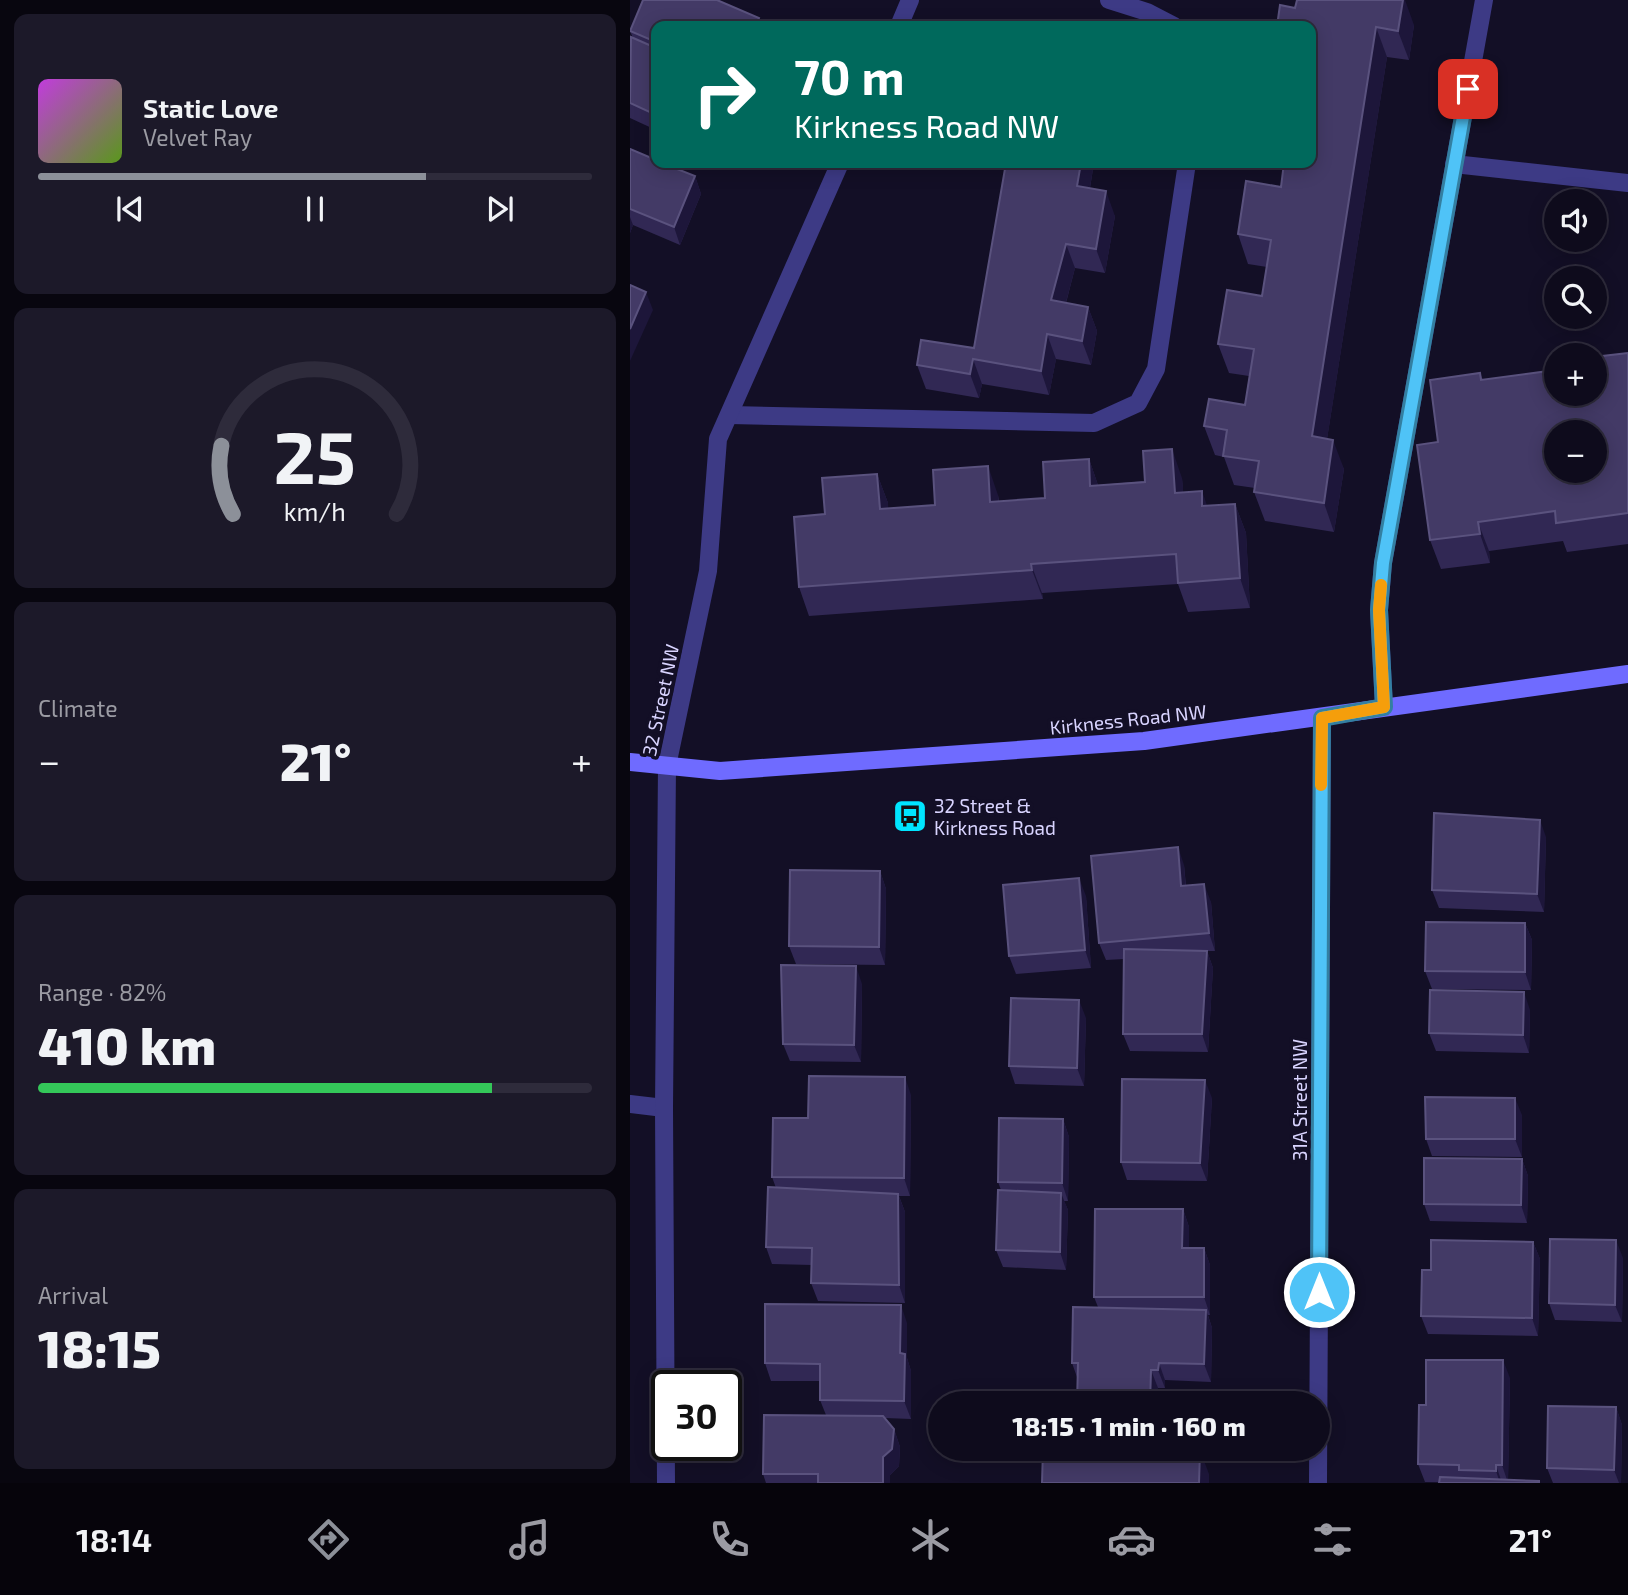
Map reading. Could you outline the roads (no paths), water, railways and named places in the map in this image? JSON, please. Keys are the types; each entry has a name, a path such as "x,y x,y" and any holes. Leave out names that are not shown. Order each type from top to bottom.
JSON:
{"street":[{"path":"901,21 910,0"},
{"path":"1109,0 1147,12 1164,21"},
{"path":"1384,707 1379,610 1383,563 1484,0"},
{"path":"1454,164 1628,183"},
{"name":"32 Street NW","path":"666,1483 664,1108 667,766 708,571 718,439 837,168"},
{"path":"730,415 1094,423 1138,403 1156,369 1186,168"},
{"name":"Kirkness Road NW","path":"630,762 720,771 824,766 1144,741 1628,674"},
{"name":"31A Street NW","path":"1318,1483 1322,718"},
{"path":"630,1104 664,1108"}],"place":[{"name":"32 Street & Kirkness Road","path":"910,816"}]}
